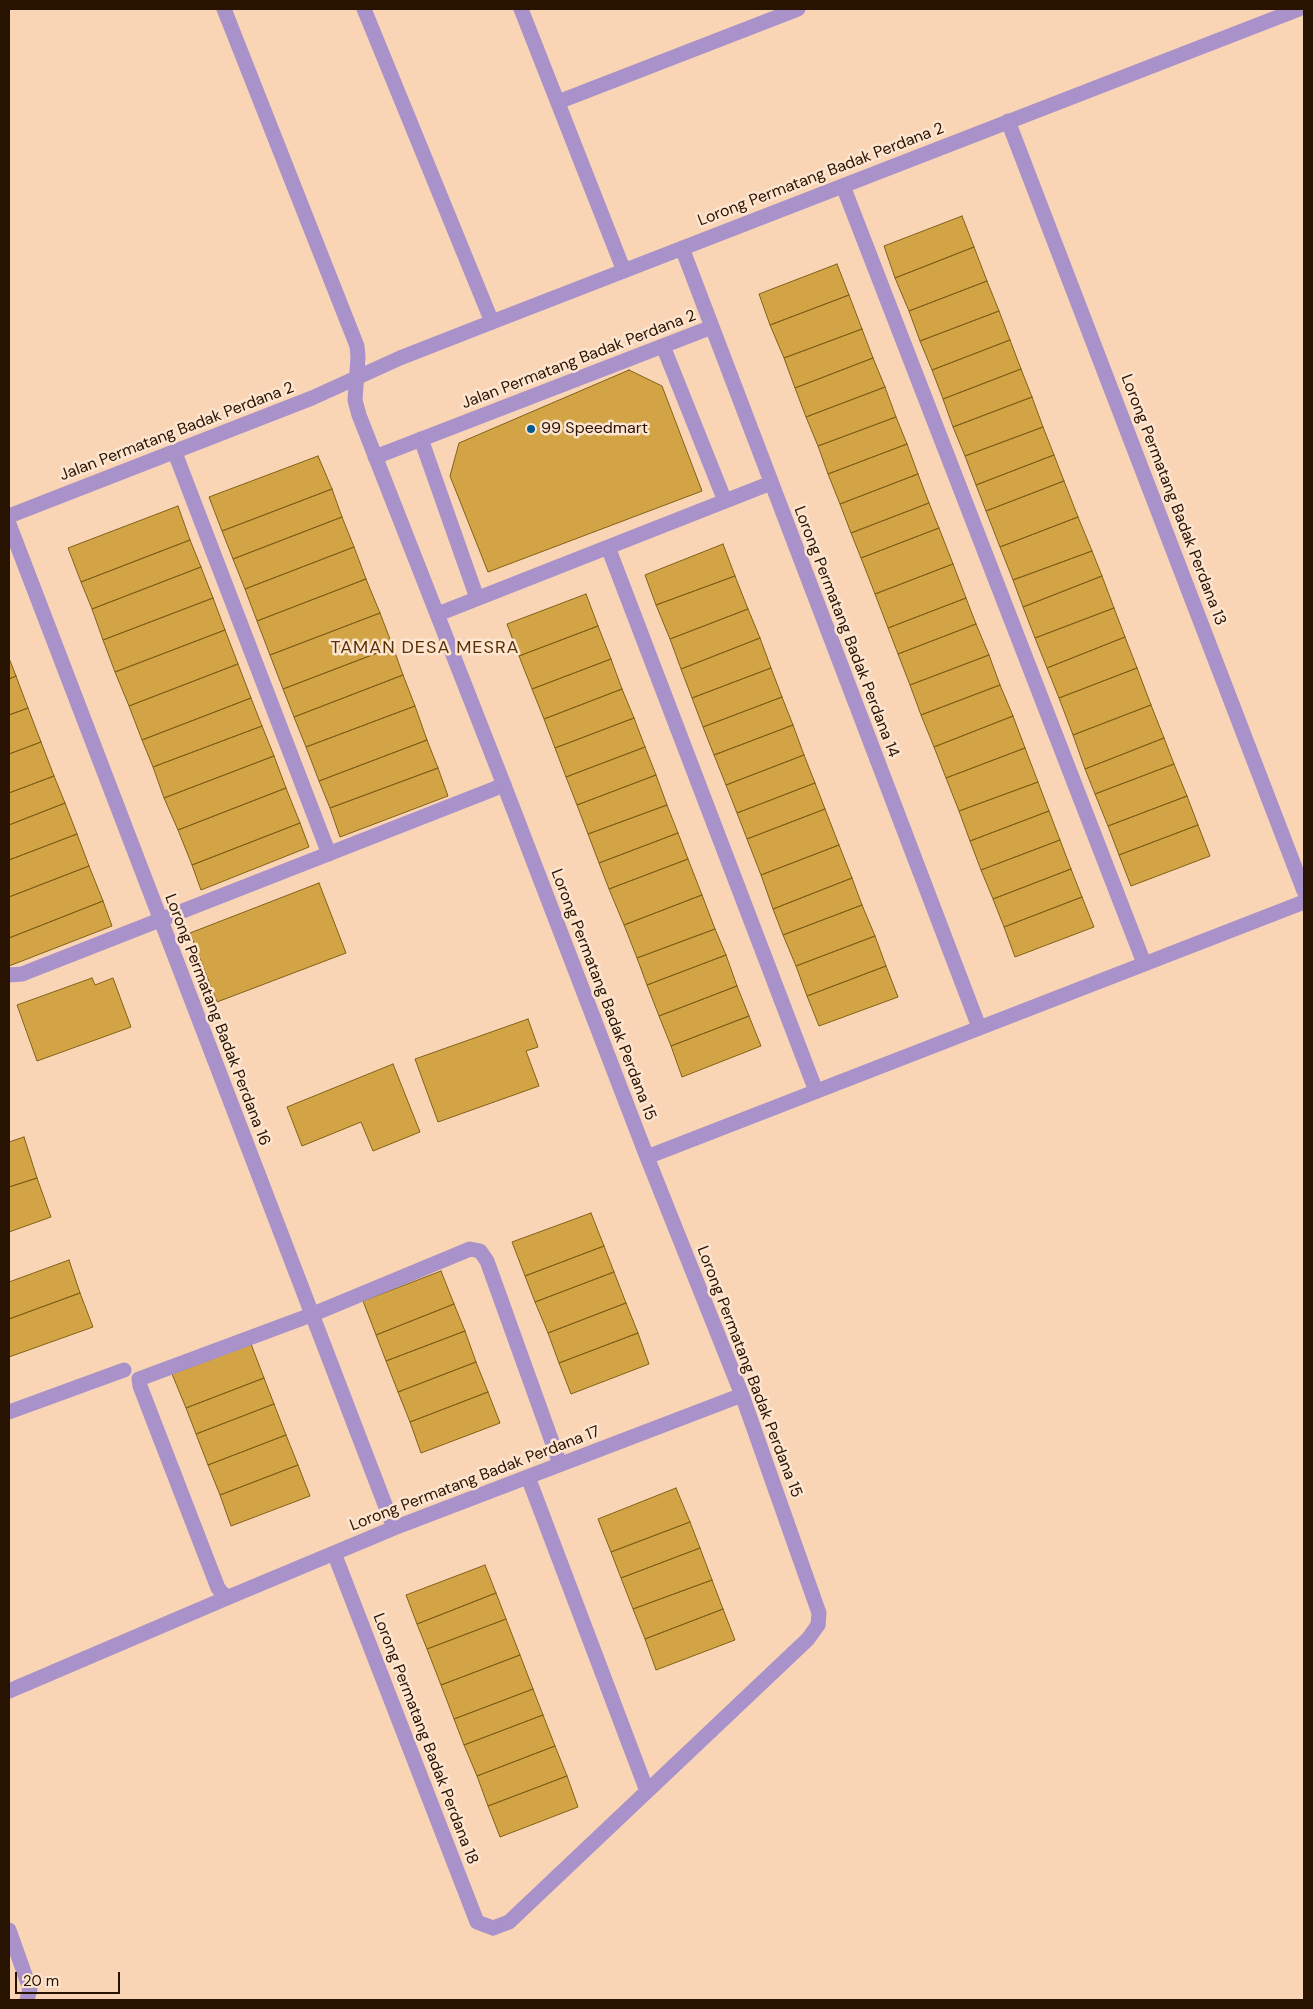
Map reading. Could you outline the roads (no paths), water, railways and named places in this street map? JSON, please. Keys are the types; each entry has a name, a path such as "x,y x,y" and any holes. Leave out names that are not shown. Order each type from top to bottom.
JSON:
{"street":[{"name":"Lorong Permatang Badak Perdana 15","path":"224,9 357,346 355,400 375,457 438,614 646,1157 742,1394 819,1613 818,1625 808,1639 647,1791"},
{"path":"364,9 492,322"},
{"path":"521,9 624,271"},
{"path":"558,102 798,9"},
{"name":"Lorong Permatang Badak Perdana 2","path":"357,377 492,322 1299,9"},
{"name":"Lorong Permatang Badak Perdana 13","path":"1008,121 1304,891"},
{"path":"843,186 1144,963"},
{"name":"Lorong Permatang Badak Perdana 14","path":"682,248 979,1027"},
{"name":"Jalan Permatang Badak Perdana 2","path":"375,457 712,327"},
{"path":"663,346 725,501"},
{"name":"Jalan Permatang Badak Perdana 2","path":"9,516 175,453 312,398 357,377"},
{"path":"421,440 477,598"},
{"path":"175,453 329,854"},
{"path":"438,614 771,483"},
{"name":"Lorong Permatang Badak Perdana 16","path":"9,524 394,1528"},
{"path":"608,547 816,1090"},
{"path":"9,975 22,974 504,785"},
{"path":"646,1157 1304,902"},
{"path":"226,1595 218,1588 150,1413 139,1379 311,1315 470,1249 480,1251 487,1260 560,1464"},
{"path":"9,1412 124,1370"},
{"name":"Lorong Permatang Badak Perdana 17","path":"9,1691 226,1595 742,1394"},
{"path":"528,1477 647,1791"},
{"name":"Lorong Permatang Badak Perdana 18","path":"334,1553 477,1922 492,1928 510,1922 647,1791"},
{"path":"9,1930 30,1989 27,2000"}],"place":[{"name":"99 Speedmart","path":"531,429"}],"district":[{"name":"TAMAN DESA MESRA","path":"425,648"}]}
